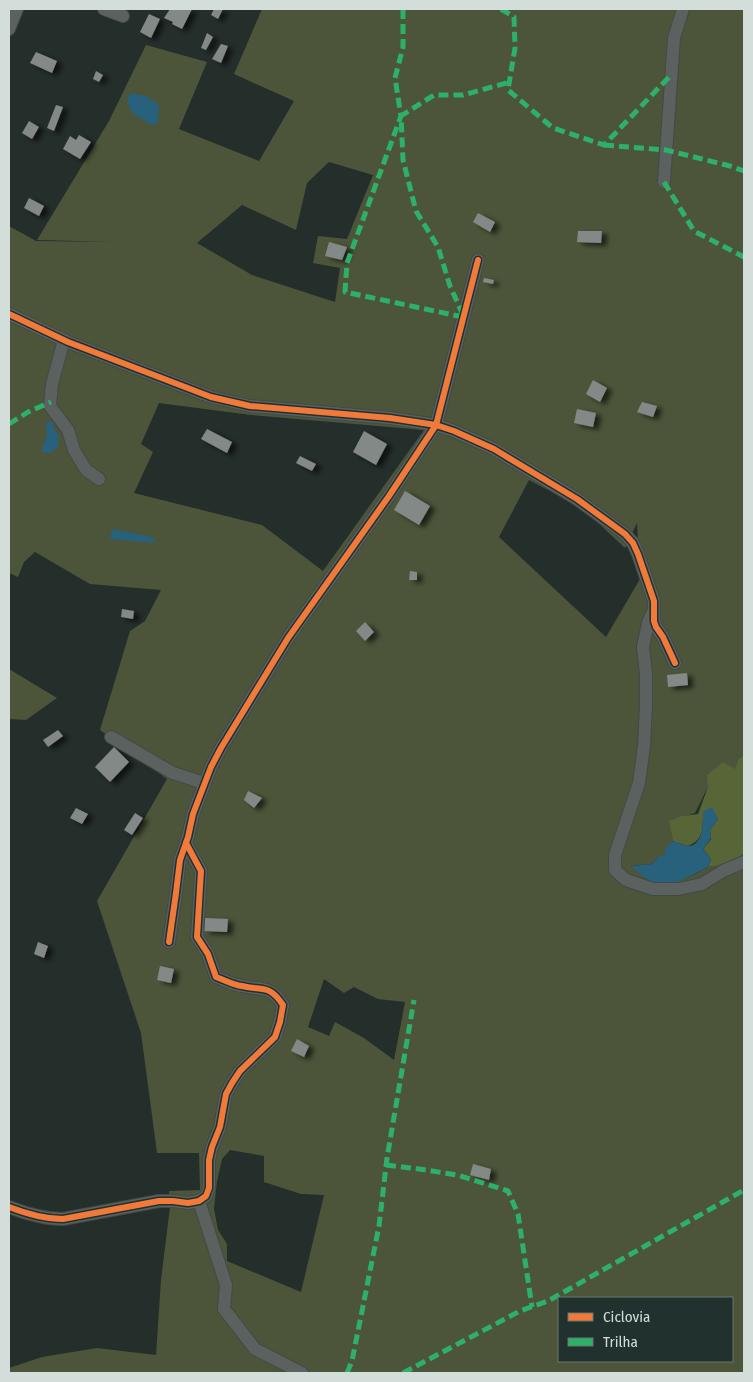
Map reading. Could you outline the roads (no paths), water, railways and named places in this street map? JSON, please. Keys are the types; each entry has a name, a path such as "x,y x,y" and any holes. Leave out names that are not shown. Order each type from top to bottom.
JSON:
{"street":[{"path":"9,29 18,9"},
{"path":"104,9 123,16"},
{"path":"664,182 674,38 683,9"},
{"path":"169,942 180,860 204,783 222,748 288,638 389,496 436,425 478,260"},
{"path":"9,314 64,340 211,398 250,406 390,418 436,425 494,449 577,499 625,534 633,543 654,601 654,621 656,627 663,637 674,663"},
{"path":"64,340 52,384 50,406 68,430 74,450 86,470 99,479"},
{"path":"654,611 648,623 643,647 646,674 646,706 644,746 639,783 614,854 615,870 626,880 653,889 679,889 702,884 744,862"},
{"path":"111,737 173,773 204,783"},
{"path":"9,1207 38,1217 63,1219 159,1200 188,1203 199,1202 206,1196 210,1188 210,1153 220,1127 226,1094 240,1071 275,1037 283,1005 276,995 265,989 241,986 216,976 208,954 197,937 201,871 186,843"},
{"path":"199,1202 226,1285 224,1309 255,1349 302,1373"}],"water":[{"path":"131,93 146,96 159,105 158,123 151,125 131,112 127,99"},
{"path":"46,422 53,422 54,430 59,435 58,447 50,453 41,452 47,436"},
{"path":"112,529 151,537 157,543 110,539"},
{"path":"712,807 718,819 710,830 711,838 703,849 711,859 708,867 681,880 661,885 642,876 631,866 652,864 659,856 664,856 665,849 673,841 687,846 694,844 698,841 702,832 703,812"}]}
